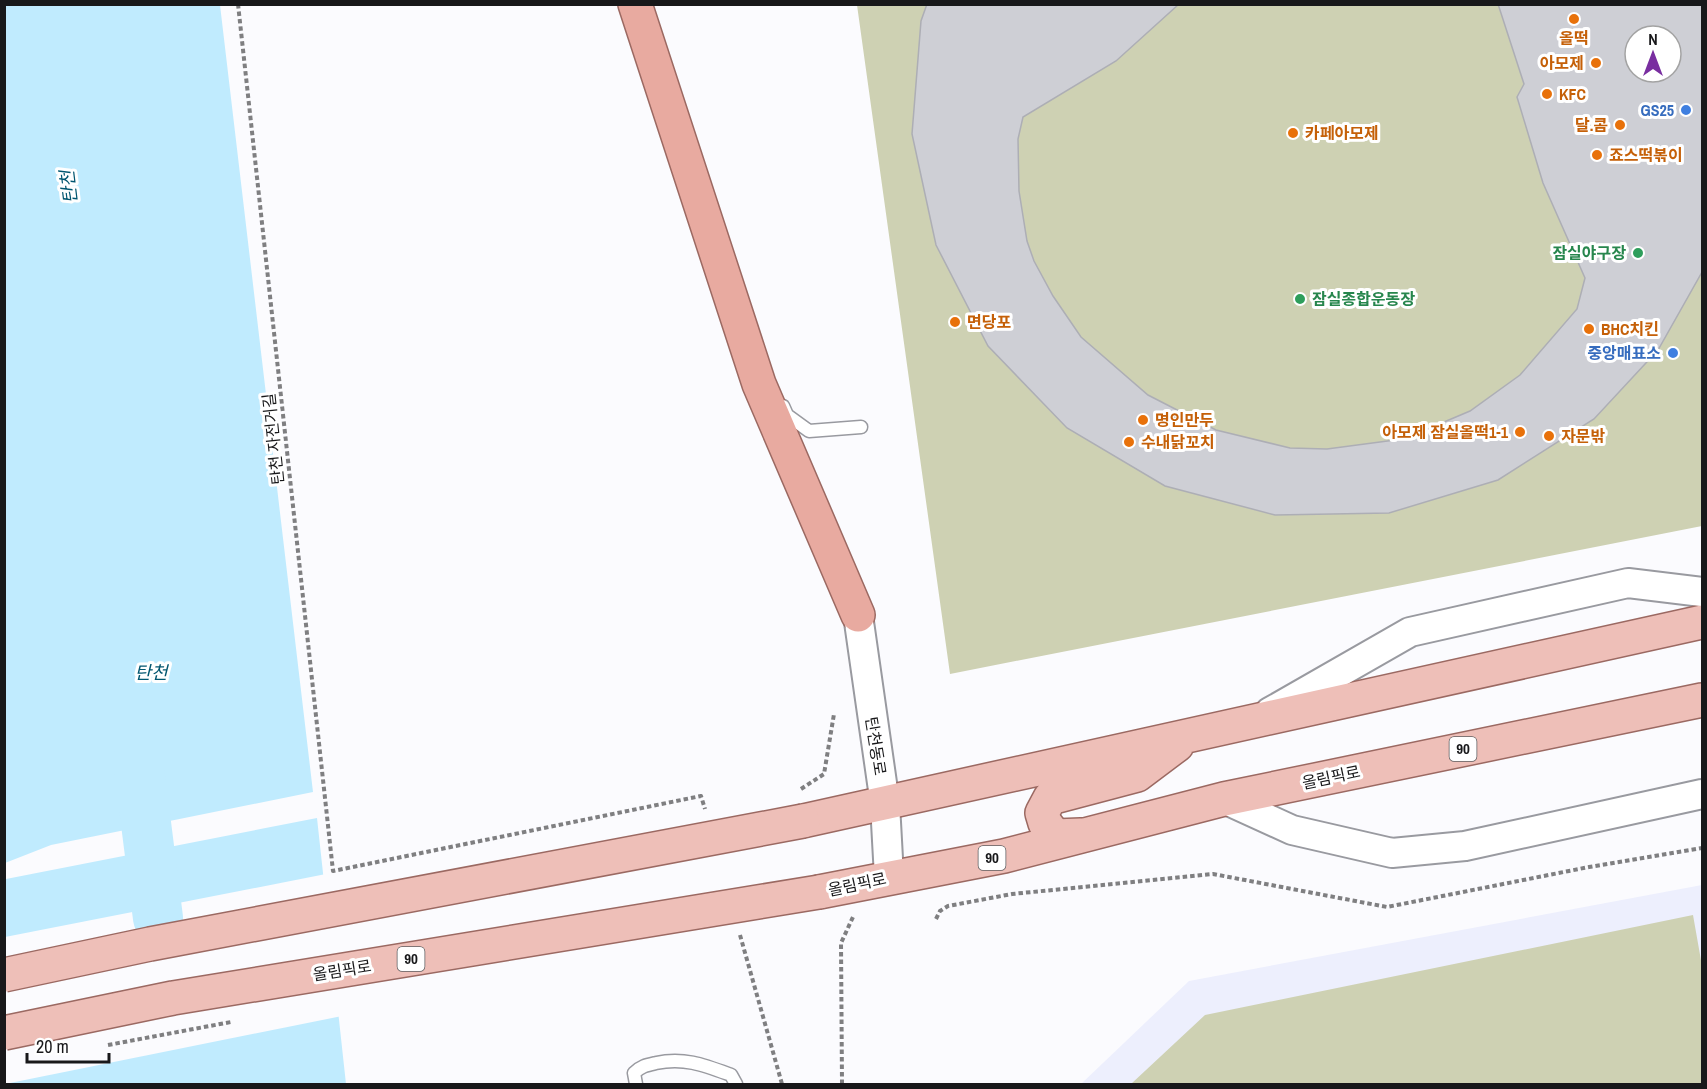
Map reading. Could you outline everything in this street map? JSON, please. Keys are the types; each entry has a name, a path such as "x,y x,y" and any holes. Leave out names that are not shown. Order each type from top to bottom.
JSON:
{"highway":[{"path":"635,4 759,384 858,615"}],"main road":[{"path":"4,975 799,807 885,804 1186,739 1702,622"},
{"name":"올림픽로","path":"4,1033 173,998 819,892 1004,856 1224,799 1702,700"},
{"path":"1094,833 1055,836 1045,823 1042,813 1050,798 1137,775 1186,739"}],"street":[{"path":"1250,724 1410,632 1628,583 1702,592"},
{"name":"탄천동로","path":"858,615 885,804 889,877"},
{"path":"1224,799 1292,830 1392,853 1466,846 1702,794"}],"lane":[{"path":"643,4 648,9 769,381 787,415 809,431 861,427"},
{"path":"636,1084 634,1073 640,1067 674,1059 693,1061 731,1075 736,1084"}],"path":[{"name":"탄천 자전거길","path":"238,4 333,872"},
{"path":"799,807 824,774 834,714"},
{"path":"936,919 940,911 948,906 1012,894 1213,874 1387,907 1589,867 1702,848"},
{"path":"842,1084 841,943 855,914"}],"shaded area":[{"path":"1702,885 1702,1084 1081,1084 1189,981"}],"green space":[{"name":"잠실종합운동장","path":"857,5 1702,5 1702,526 950,674"},
{"path":"1693,915 1702,966 1702,1084 1131,1084 1205,1015"}],"water":[{"name":"탄천","path":"5,4 220,5 313,792 51,845 5,863"},
{"path":"317,818 346,1084 5,1084 4,876 6,879"}],"pier":[{"path":"326,874 342,1016 5,1084 5,937"}],"building":[{"name":"잠실야구장","path":"927,4 1179,4 1116,61 1023,117 1018,139 1019,191 1027,241 1034,261 1053,296 1081,337 1148,395 1216,430 1290,448 1327,449 1395,440 1470,411 1520,375 1577,309 1585,278 1543,183 1517,97 1524,84 1498,4 1702,4 1702,272 1658,350 1594,419 1498,480 1389,513 1275,515 1165,486 1067,428 988,346 936,245 912,134 921,21"}],"waterway":[{"name":"탄천","path":"138,760 158,918"}],"place":[{"name":"올떡","path":"1574,19"},
{"name":"아모제","path":"1596,63"},
{"name":"KFC","path":"1547,94"},
{"name":"GS25","path":"1686,110"},
{"name":"달.콤","path":"1620,125"},
{"name":"카페아모제","path":"1293,133"},
{"name":"죠스떡볶이","path":"1597,155"},
{"name":"잠실야구장","path":"1638,253"},
{"name":"잠실종합운동장","path":"1300,299"},
{"name":"면당포","path":"955,322"},
{"name":"BHC치킨","path":"1589,329"},
{"name":"중앙매표소","path":"1673,353"},
{"name":"명인만두","path":"1143,420"},
{"name":"아모제 잠실올떡1-1","path":"1520,432"},
{"name":"자문밖","path":"1549,436"},
{"name":"수내닭꼬치","path":"1129,442"}]}
